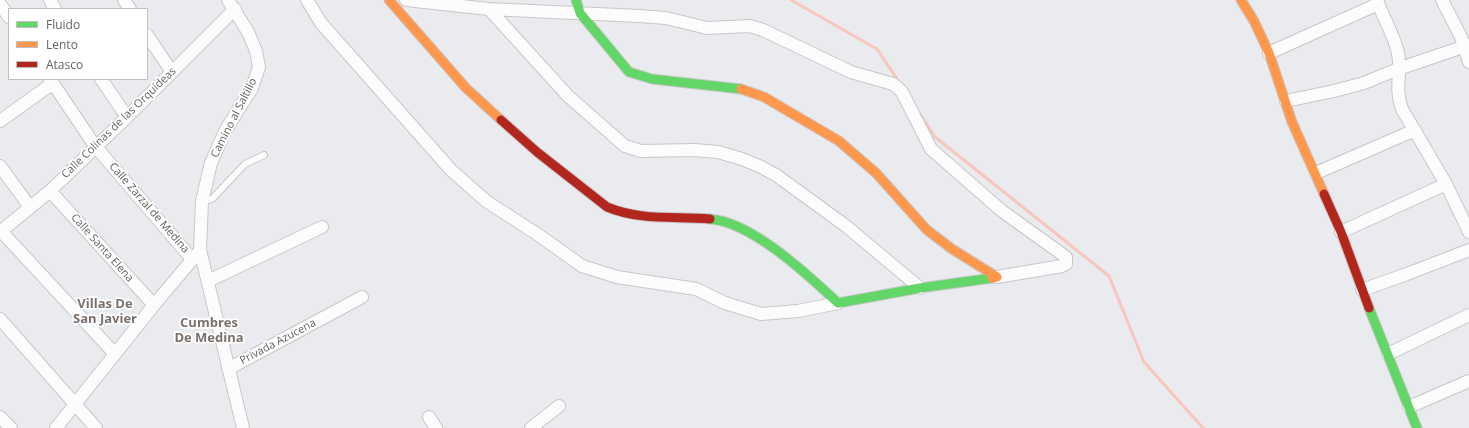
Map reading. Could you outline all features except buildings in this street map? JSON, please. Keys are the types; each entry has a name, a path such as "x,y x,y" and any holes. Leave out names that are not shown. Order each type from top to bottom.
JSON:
{"street":[{"path":"306,0 321,23 451,170 486,201 540,236 582,266 618,277 696,289 725,303 761,314 798,311 920,288 996,277 1062,266 1066,264 1066,257 1002,211 931,149 902,92 893,84 851,72 756,27 707,28 666,18 489,9 406,0"},
{"path":"389,0 466,88 537,152 607,207 634,217 717,219 736,226 757,238 804,272 838,303"},
{"path":"576,0 580,13 629,72 652,79 744,88 764,97 839,140 876,173 927,230 952,249 996,277"},
{"path":"1241,0 1254,21 1269,53 1301,145 1316,173 1341,232 1362,290 1417,428"},
{"path":"1442,0 1467,46 1469,62"},
{"path":"1269,53 1378,2 1395,43 1399,61 1398,98 1446,184 1469,232"},
{"path":"0,4 8,16"},
{"name":"Camino al Saltillo","path":"231,5 248,32 256,51 259,67 252,88 225,131 211,163 202,201 200,250 243,428"},
{"name":"Calle Colinas de las Orquídeas","path":"0,232 50,191 127,118 172,72 231,5"},
{"path":"489,9 568,96 625,146 641,151 694,150 718,152 759,166 776,175 846,226 920,288"},
{"path":"148,36 172,72"},
{"path":"1286,101 1334,92 1364,83 1398,69 1467,46"},
{"path":"102,80 127,118"},
{"path":"0,121 52,81"},
{"name":"Calle Zarzal de Medina","path":"52,81 96,146 192,259"},
{"path":"1316,173 1415,130"},
{"path":"0,166 30,206"},
{"path":"1341,232 1446,184"},
{"name":"Calle Santa Elena","path":"50,191 154,305"},
{"path":"208,281 322,227"},
{"path":"0,232 115,354"},
{"path":"56,428 200,250"},
{"path":"1362,290 1415,272 1469,250"},
{"name":"Privada Azucena","path":"228,369 362,297"},
{"path":"1388,354 1469,315"},
{"path":"0,319 96,428"},
{"path":"1409,408 1469,381"},
{"path":"531,428 559,406"},
{"path":"0,416 11,428"},
{"path":"429,417 436,428"}],"lane":[{"path":"202,201 212,199 245,164 264,155"}],"waterway":[{"path":"791,0 877,49 899,82"},
{"path":"920,114 935,137 1109,276 1144,362 1203,428"}],"traffic: fast":[{"path":"576,0 580,13 629,72 652,79 741,89"},
{"path":"710,219 726,222 744,229 761,240 811,278 838,303 920,288 992,278"},
{"path":"1369,308 1417,428"}],"traffic: slow":[{"path":"389,0 466,88 501,120"},
{"path":"1241,0 1254,21 1269,53 1292,122 1324,194"},
{"path":"741,89 764,97 839,141 876,173 927,230 952,249 997,277 992,278"}],"traffic: jam":[{"path":"501,120 537,152 607,207 645,216 710,219"},
{"path":"1324,194 1341,232 1369,308"}],"district":[{"name":"Villas De San Javier","path":"105,312"},
{"name":"Cumbres De Medina","path":"209,330"}]}
